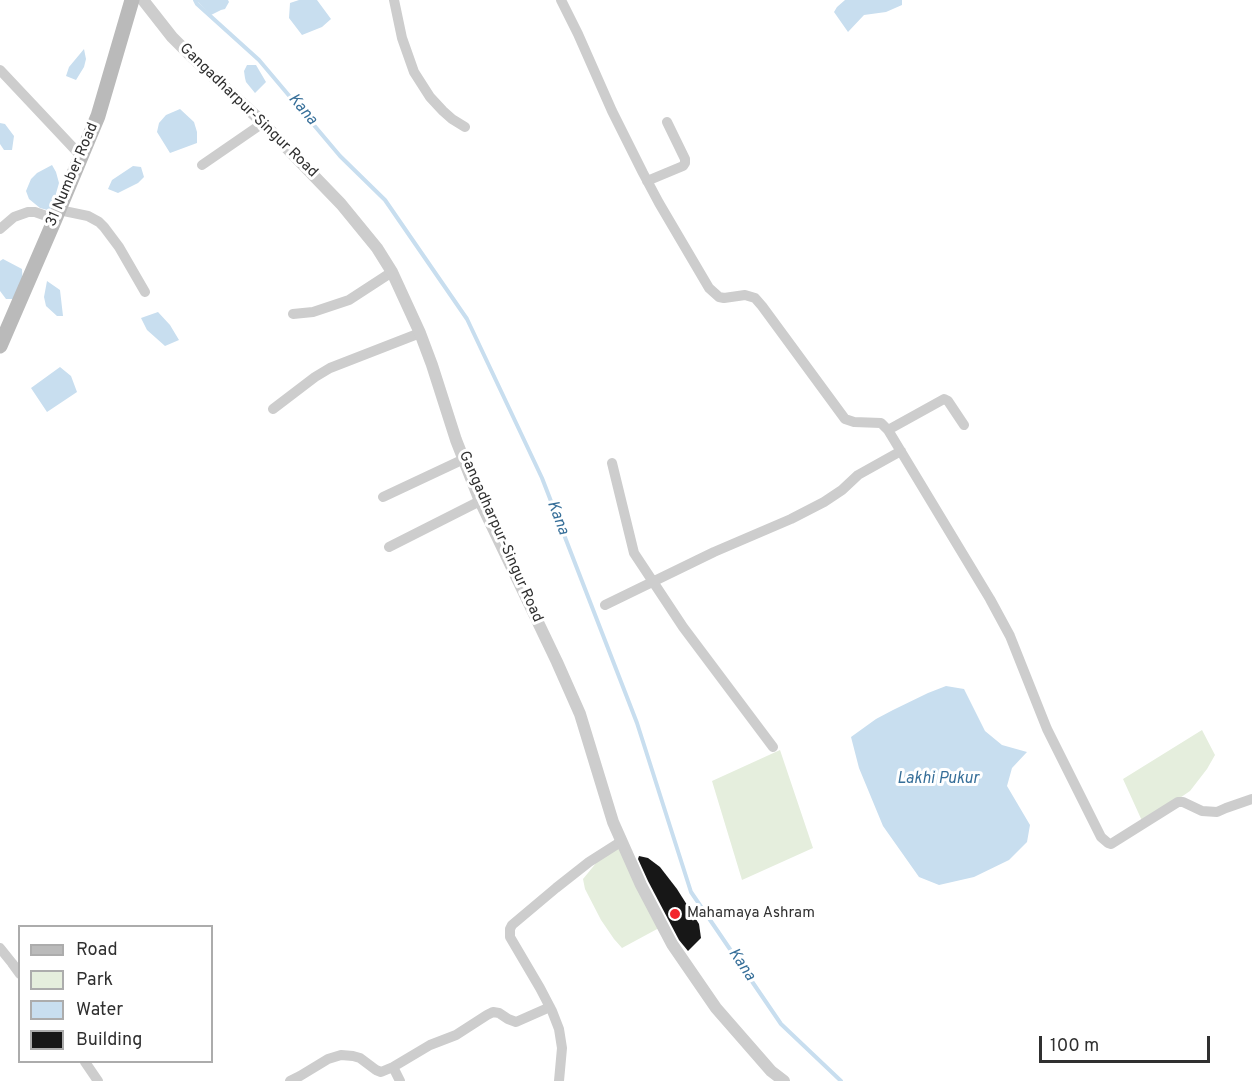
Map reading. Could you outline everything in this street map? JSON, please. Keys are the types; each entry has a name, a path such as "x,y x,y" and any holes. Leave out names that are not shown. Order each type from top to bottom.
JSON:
{"main road":[{"name":"31 Number Road","path":"0,346 98,116 132,0"}],"street":[{"name":"Gangadharpur-Singur Road","path":"143,0 172,37 263,123 341,204 392,272 432,364 456,440 480,501 580,714 613,822 640,885 672,944 716,1008 771,1071 784,1081"},
{"path":"394,0 402,38 414,72 430,97 452,119 465,127"},
{"path":"561,0 647,182 701,276 713,292 724,298 745,296 755,298 845,419 854,422 881,423 888,430 990,598 1010,636 1047,729 1104,841 1111,844 1178,802 1202,811 1217,812 1252,799"},
{"path":"0,70 81,156"},
{"path":"647,182 685,164 685,159 667,122"},
{"path":"201,165 263,123"},
{"path":"0,229 14,217 28,212 88,216 104,227 146,292"},
{"path":"293,314 313,312 349,300 392,272"},
{"path":"273,409 315,376 330,368 420,333"},
{"path":"888,430 944,399 948,401 964,425"},
{"path":"605,604 824,502 858,475 901,451"},
{"path":"383,497 464,459"},
{"path":"612,463 631,544 639,560 682,627 773,747"},
{"path":"389,547 480,501"},
{"path":"559,1081 562,1048 559,1029 550,1007 510,937 510,930 512,925 556,888 589,862 622,841"},
{"path":"0,948 18,971"},
{"path":"290,1081 328,1059 342,1055 360,1058 379,1072 393,1067 430,1045 456,1035 493,1012 516,1022 550,1007"},
{"path":"86,1063 98,1081"},
{"path":"393,1067 400,1081"}],"green space":[{"path":"1202,730 1215,755 1207,769 1190,791 1143,823 1123,779"},
{"path":"780,750 813,848 742,880 712,781"},
{"path":"620,847 659,928 622,948 601,920 585,889 583,879 601,857"}],"water":[{"path":"196,0 228,0 229,2 225,9 211,15"},
{"path":"299,0 317,0 331,19 322,27 302,35 289,18 290,3"},
{"path":"845,0 902,0 902,5 886,12 864,15 848,32 834,12"},
{"path":"84,49 86,59 84,67 76,80 66,76 69,67"},
{"path":"247,65 256,65 266,82 255,93 246,82 244,71"},
{"path":"180,109 194,122 197,143 170,153 157,132 159,123 166,115"},
{"path":"0,123 5,124 14,136 12,150 4,150 0,144"},
{"path":"52,165 59,183 51,211 40,208 29,199 26,191 31,179 37,173"},
{"path":"133,166 141,167 144,177 138,183 118,193 108,189 112,180"},
{"path":"3,259 22,269 23,288 14,299 6,299 0,291 0,261"},
{"path":"47,281 60,290 63,316 57,316 46,306 44,297"},
{"path":"158,312 170,325 179,340 165,346 147,330 141,318"},
{"path":"60,367 71,376 77,392 47,412 31,388"},
{"name":"Lakhi Pukur","path":"946,686 964,689 985,731 1002,745 1027,752 1012,768 1007,786 1030,825 1027,842 1009,860 974,877 939,885 919,877 883,826 859,768 851,737 876,719"}],"building":[{"name":"Mahamaya Ashram","path":"639,856 648,858 660,867 699,924 701,938 688,951 679,940 648,881 638,859"}],"waterway":[{"name":"Kana","path":"195,0 259,60 340,156 385,200 467,319 542,478 637,723 691,892 781,1024 841,1081"}],"place":[{"name":"Mahamaya Ashram","path":"675,914"}]}
